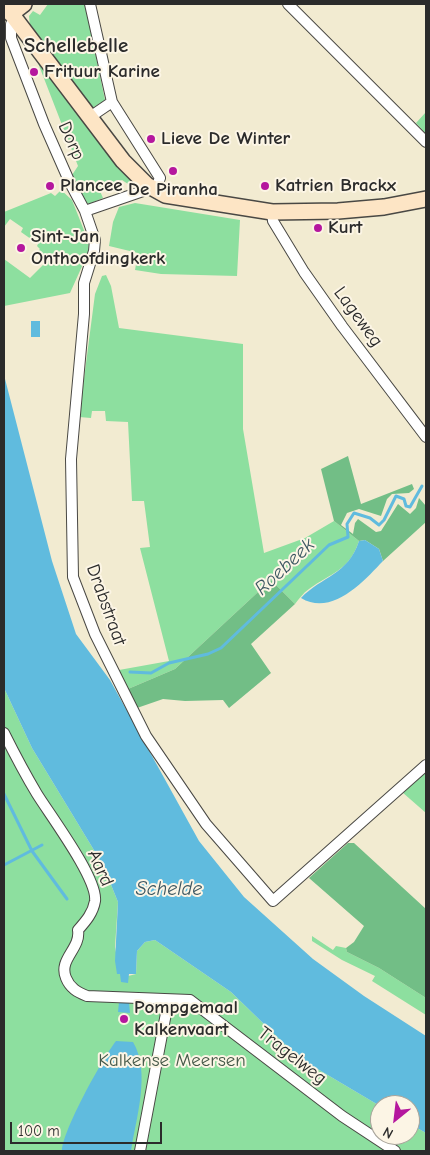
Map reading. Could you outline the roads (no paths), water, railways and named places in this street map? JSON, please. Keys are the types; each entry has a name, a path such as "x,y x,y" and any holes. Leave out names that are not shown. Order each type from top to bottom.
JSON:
{"main road":[{"path":"24,4 10,12 123,161 151,188 178,198 272,212 384,207 426,199"}],"street":[{"path":"85,211 151,188 160,178 112,102 90,4"},
{"path":"288,4 426,142"},
{"name":"Dorp","path":"10,12 11,38 44,124 70,183 85,211"},
{"name":"Dorp","path":"90,117 112,102"},
{"name":"Drabstraat","path":"85,211 94,240 94,251 84,283 84,314 71,459 73,577 95,634 146,736 206,824 273,902 426,765"},
{"name":"Lageweg","path":"272,212 273,221 293,254 342,326 426,437"},
{"name":"Aard","path":"4,733 37,794 87,874 94,893 95,900 90,916 78,930 79,940 65,963 64,970 68,982 72,988 87,996 166,1000"},
{"name":"Tragelweg","path":"166,1000 180,998 190,1000 201,1006 298,1084 395,1151"},
{"path":"140,1151 166,1000"}],"water":[{"path":"31,321 40,321 40,337 31,337"},
{"name":"Schelde","path":"4,375 52,561 76,634 110,680 199,841 244,897 313,959 364,996 426,1036 426,1133 420,1130 420,1095 370,1095 370,1100 299,1058 231,992 155,940 145,942 137,951 136,974 129,974 128,983 121,982 120,974 117,974 115,961 118,902 103,865 32,748 4,688"},
{"path":"365,540 379,549 383,561 367,578 357,587 336,600 313,603 301,598 341,568 354,552 359,541"},
{"path":"119,1002 129,1003 130,1013 118,1012"},
{"path":"116,1041 133,1042 141,1067 141,1095 131,1151 62,1151 68,1128 75,1113"}],"waterway":[{"name":"Roebeek","path":"130,672 151,673 169,663 208,654 221,648 329,545 348,537 347,524 354,513 370,518 379,525 384,520 396,496 404,499 406,506 410,507 422,486"},
{"path":"4,794 32,851 67,899"},
{"path":"4,865 42,845"}],"place":[{"name":"Frituur Karine","path":"34,72"},
{"name":"Lieve De Winter","path":"151,139"},
{"name":"De Piranha","path":"173,171"},
{"name":"Plancee","path":"50,186"},
{"name":"Katrien Brackx","path":"265,186"},
{"name":"Kurt","path":"318,228"},
{"name":"Sint-Jan Onthoofdingkerk","path":"21,248"},
{"name":"Pompgemaal Kalkenvaart","path":"124,1019"}],"district":[{"name":"Schellebelle","path":"76,46"}],"park label":[{"name":"Kalkense Meersen","path":"172,1061"}]}
